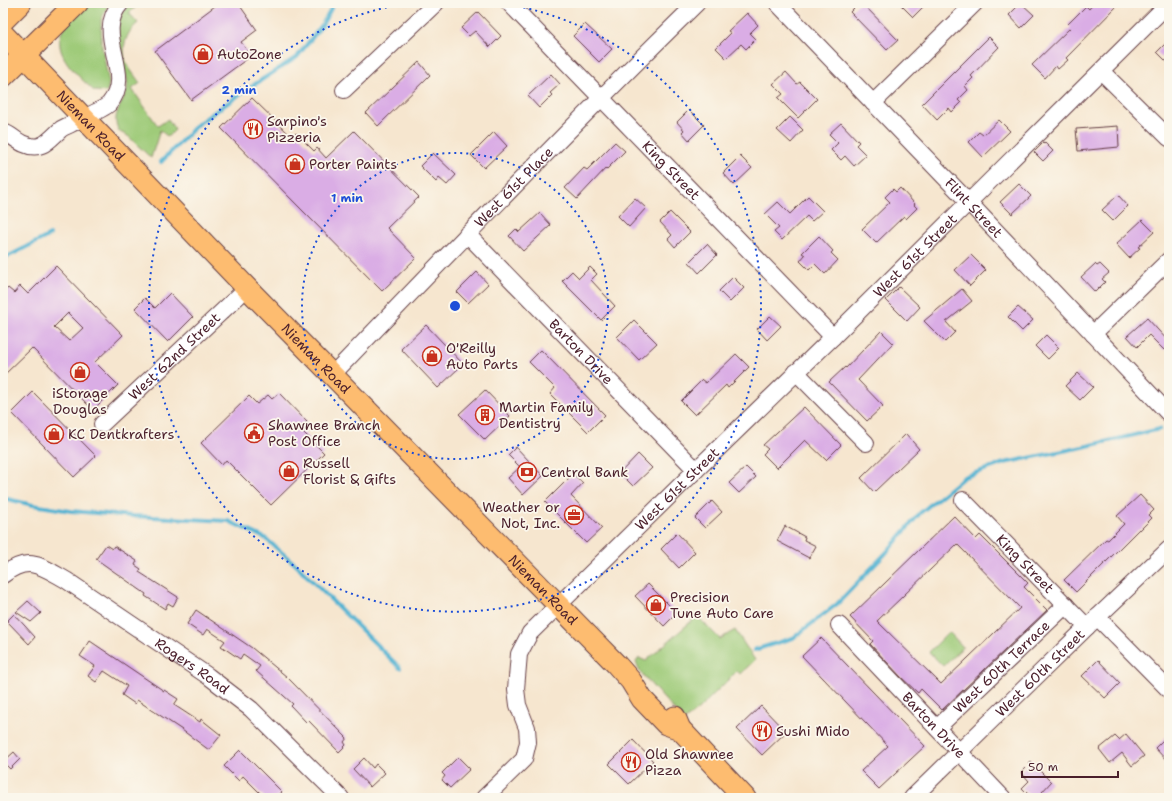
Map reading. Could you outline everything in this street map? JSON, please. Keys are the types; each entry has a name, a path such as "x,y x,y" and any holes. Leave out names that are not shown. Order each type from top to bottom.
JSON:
{"highway":[{"path":"3,20 20,3"},
{"path":"3,76 76,3"}],"main road":[{"name":"Nieman Road","path":"3,34 247,288 333,374 631,681 642,699 666,724 680,729 745,798"}],"street":[{"path":"3,132 24,145 41,146 52,139 61,129 108,104 119,86 110,26 114,11 121,3"},
{"path":"344,90 436,3"},
{"name":"King Street","path":"509,3 833,337"},
{"name":"West 61st Place","path":"333,374 600,97 697,3"},
{"name":"Flint Street","path":"777,3 1169,414"},
{"path":"873,103 975,3"},
{"name":"West 61st Street","path":"558,606 833,337 1169,3"},
{"path":"1101,71 1169,138"},
{"name":"Barton Drive","path":"467,234 696,470"},
{"path":"1093,334 1169,260"},
{"name":"West 62nd Street","path":"102,424 247,288"},
{"path":"796,372 866,443"},
{"name":"King Street","path":"963,500 1066,605 1092,622 1169,690"},
{"name":"West 60th Street","path":"912,798 1169,549"},
{"name":"Rogers Road","path":"3,575 12,568 33,564 42,567 66,580 208,676 251,709 341,798"},
{"name":"West 60th Terrace","path":"937,728 1066,605"},
{"path":"484,798 524,759 528,742 527,728 518,705 516,689 519,654 530,633 558,606"},
{"name":"Barton Drive","path":"839,625 1004,798"}],"green space":[{"path":"90,3 109,3 101,20 102,47 109,83 107,92 94,91 74,71 63,55 60,47 60,38 65,26"},
{"path":"131,3 140,3 129,13 138,23 127,36 124,47 127,64 140,83 132,89 158,126 168,119 175,130 168,137 160,130 151,158 128,136 120,132 116,121 116,116 127,90 126,76 119,49 117,33 118,25 119,18"},
{"path":"697,616 720,639 735,630 755,660 740,674 737,671 699,709 684,721 640,672 636,662 639,658 646,661"},
{"path":"949,632 963,647 943,666 929,652"}],"building":[{"name":"AutoZone","path":"219,3 238,3 257,30 241,42 251,56 191,100 155,51"},
{"path":"859,3 862,3 898,40 887,50 850,12"},
{"path":"899,3 927,3 913,17"},
{"path":"1021,3 1034,15 1021,28 1009,15"},
{"path":"1094,3 1120,3 1066,58 1068,60 1058,69 1056,66 1045,78 1032,65 1071,27 1068,24 1086,6 1089,9"},
{"path":"478,12 501,36 490,47 475,31 469,36 461,28"},
{"path":"747,13 758,25 750,33 756,39 746,49 741,44 726,58 716,48 731,33 728,31"},
{"path":"585,24 612,49 599,62 573,36"},
{"path":"989,37 999,47 971,76 973,78 965,86 968,90 958,100 961,103 952,112 949,108 937,120 922,104"},
{"path":"1169,40 1169,64 1157,52"},
{"path":"419,62 430,75 378,126 366,113"},
{"path":"786,72 797,84 800,82 817,99 798,118 778,98 783,94 773,84"},
{"path":"551,74 560,84 550,93 552,95 539,108 528,96"},
{"path":"252,98 292,137 296,133 314,151 317,148 326,158 354,131 419,197 387,228 416,258 382,291 221,128"},
{"path":"689,110 704,125 689,140 682,132 684,130 677,122"},
{"path":"790,117 803,130 791,143 777,130"},
{"path":"999,120 1010,131 983,157 969,142 979,132 983,135"},
{"path":"841,123 859,142 856,145 866,155 854,166 845,156 841,160 831,150 838,143 829,134"},
{"path":"1118,126 1119,147 1078,151 1076,129"},
{"path":"494,132 507,146 484,168 471,155"},
{"path":"615,142 625,151 607,169 606,168 577,199 565,188 584,168 587,170"},
{"path":"1044,142 1053,151 1043,161 1034,152"},
{"path":"433,153 456,175 447,185 439,178 436,182 420,166"},
{"path":"740,156 752,168 734,185 723,173"},
{"path":"1019,184 1031,196 1012,214 1000,202"},
{"path":"900,188 917,208 906,219 904,216 876,243 862,229 890,202 885,197 893,189 896,192"},
{"path":"1118,195 1128,206 1113,221 1102,210"},
{"path":"808,196 823,211 812,221 807,216 782,240 774,232 779,228 765,214 778,202 790,214"},
{"path":"635,198 646,208 629,227 618,216"},
{"path":"670,212 690,232 675,247 668,239 672,235 660,222"},
{"path":"540,213 551,225 523,251 509,236 516,229 519,232"},
{"path":"1142,220 1154,232 1129,258 1116,244"},
{"path":"819,236 833,251 831,253 838,260 825,274 815,264 809,270 800,261 805,255 802,253"},
{"path":"707,244 717,255 699,273 689,262"},
{"path":"971,255 986,270 970,286 955,270"},
{"path":"1095,264 1097,266 1100,264 1109,273 1102,279 1105,282 1095,292 1081,277"},
{"path":"56,266 123,335 95,362 118,385 93,410 32,348 3,376 3,293 8,288 14,293 20,286 28,294","holes":["68,313 83,328 69,341 54,327"]},
{"path":"590,267 597,274 591,280 615,306 601,320 562,281 572,271 579,278"},
{"path":"477,272 488,284 468,303 457,292"},
{"path":"733,277 744,288 730,302 719,291"},
{"path":"899,287 920,307 907,321 886,300"},
{"path":"962,289 972,301 946,322 955,332 945,342 924,321"},
{"path":"170,293 193,317 168,342 135,308 145,298 155,308"},
{"path":"1018,307 1033,320 1022,331 1008,317"},
{"path":"770,316 781,326 767,340 757,329"},
{"path":"1147,318 1169,342 1169,345 1164,350 1149,335 1137,347 1127,336"},
{"path":"634,320 657,343 639,360 617,337"},
{"name":"O'Reilly Auto Parts","path":"426,325 463,364 438,388 401,349"},
{"path":"881,331 893,343 858,380 883,406 867,421 829,382 845,367 846,368"},
{"path":"1046,335 1059,348 1048,359 1035,346"},
{"path":"541,350 605,415 588,432 550,394 555,388 529,362"},
{"path":"736,354 749,367 728,388 726,385 695,415 681,401 702,380 706,383"},
{"path":"1078,373 1093,387 1080,400 1065,386"},
{"name":"Martin Family Dentistry","path":"485,390 510,416 485,440 459,414"},
{"name":"KC Dentkrafters","path":"33,392 96,456 74,477 12,413"},
{"name":"Shawnee Branch Post Office","path":"279,393 307,422 300,429 324,453 271,505 226,460 222,465 201,443 249,396 257,404 268,395 272,399"},
{"path":"804,407 841,445 826,460 805,440 777,468 763,454 768,449 763,445"},
{"path":"906,434 919,449 874,492 861,478"},
{"name":"Central Bank","path":"516,447 543,476 523,495 508,478 520,467 508,455"},
{"path":"638,454 652,468 633,486 620,473"},
{"path":"746,467 756,477 739,493 729,483"},
{"name":"Weather or Not, Inc.","path":"573,474 583,483 571,496 602,528 586,543 545,502"},
{"path":"1140,495 1154,510 1149,515 1152,518 1076,592 1064,580 1106,539 1108,540 1124,524 1117,516"},
{"path":"712,501 722,512 705,528 695,518"},
{"path":"954,516 976,539 980,535 1028,583 1024,587 1047,610 942,710 921,689 918,693 901,677 870,644 873,641 850,617","holes":["957,544 1020,608 941,684 877,621"]},
{"path":"785,526 805,537 804,540 816,546 809,558 777,541"},
{"path":"677,533 695,552 679,568 661,549"},
{"path":"106,545 112,549 114,546 137,561 135,565 141,569 139,572 178,597 173,606 168,603 165,609 145,596 146,594 96,559"},
{"name":"Precision Tune Auto Care","path":"648,584 677,613 664,626 635,596"},
{"path":"28,601 41,613 31,622 16,612"},
{"path":"196,610 252,648 287,677 347,738 344,742 346,745 339,752 308,720 306,722 291,706 293,704 256,671 260,666 243,654 240,659 221,646 225,641 207,629 203,635 187,624"},
{"path":"14,614 35,637 29,644 7,621"},
{"path":"821,638 925,746 879,789 861,771 888,746 802,656"},
{"path":"90,641 178,699 174,705 200,722 201,719 221,735 209,750 137,700 135,704 122,695 127,686 104,671 96,682 88,676 95,666 80,656"},
{"path":"1098,660 1120,683 1105,698 1082,676"},
{"name":"Sushi Mido","path":"761,706 786,732 762,755 737,729"},
{"path":"1126,734 1144,756 1132,766 1122,753 1110,763 1099,749 1115,736 1119,740"},
{"path":"1169,734 1169,763 1155,748"},
{"name":"Old Shawnee Pizza","path":"633,740 653,761 629,784 609,764"},
{"path":"240,750 282,792 276,798 265,798 243,776 239,781 224,766"},
{"path":"14,752 20,759 10,769 3,762"},
{"path":"458,757 470,769 450,788 442,780 445,776 442,773"},
{"path":"364,758 373,768 376,764 385,773 370,787 353,769"},
{"path":"1031,762 1051,782 1042,792 1047,798 1032,798 1022,788 1029,781 1021,772"}],"waterway":[{"path":"161,162 199,123 297,57 322,25 334,3"},
{"path":"3,259 50,235"},
{"path":"754,650 793,638 837,604 886,553 920,513 964,477 1004,463 1160,429"},
{"path":"3,498 33,505 71,511 228,521 265,538 295,564 400,668"}],"place":[{"name":"AutoZone","path":"203,54"},
{"name":"Sarpino's Pizzeria","path":"253,129"},
{"name":"Porter Paints","path":"295,164"},
{"name":"O'Reilly Auto Parts","path":"432,356"},
{"name":"iStorage Douglas","path":"80,372"},
{"name":"Martin Family Dentistry","path":"485,415"},
{"name":"Shawnee Branch Post Office","path":"254,433"},
{"name":"KC Dentkrafters","path":"54,434"},
{"name":"Russell Florist & Gifts","path":"289,471"},
{"name":"Central Bank","path":"527,472"},
{"name":"Weather or Not, Inc.","path":"574,515"},
{"name":"Precision Tune Auto Care","path":"656,605"},
{"name":"Sushi Mido","path":"762,731"},
{"name":"Old Shawnee Pizza","path":"631,762"}]}
